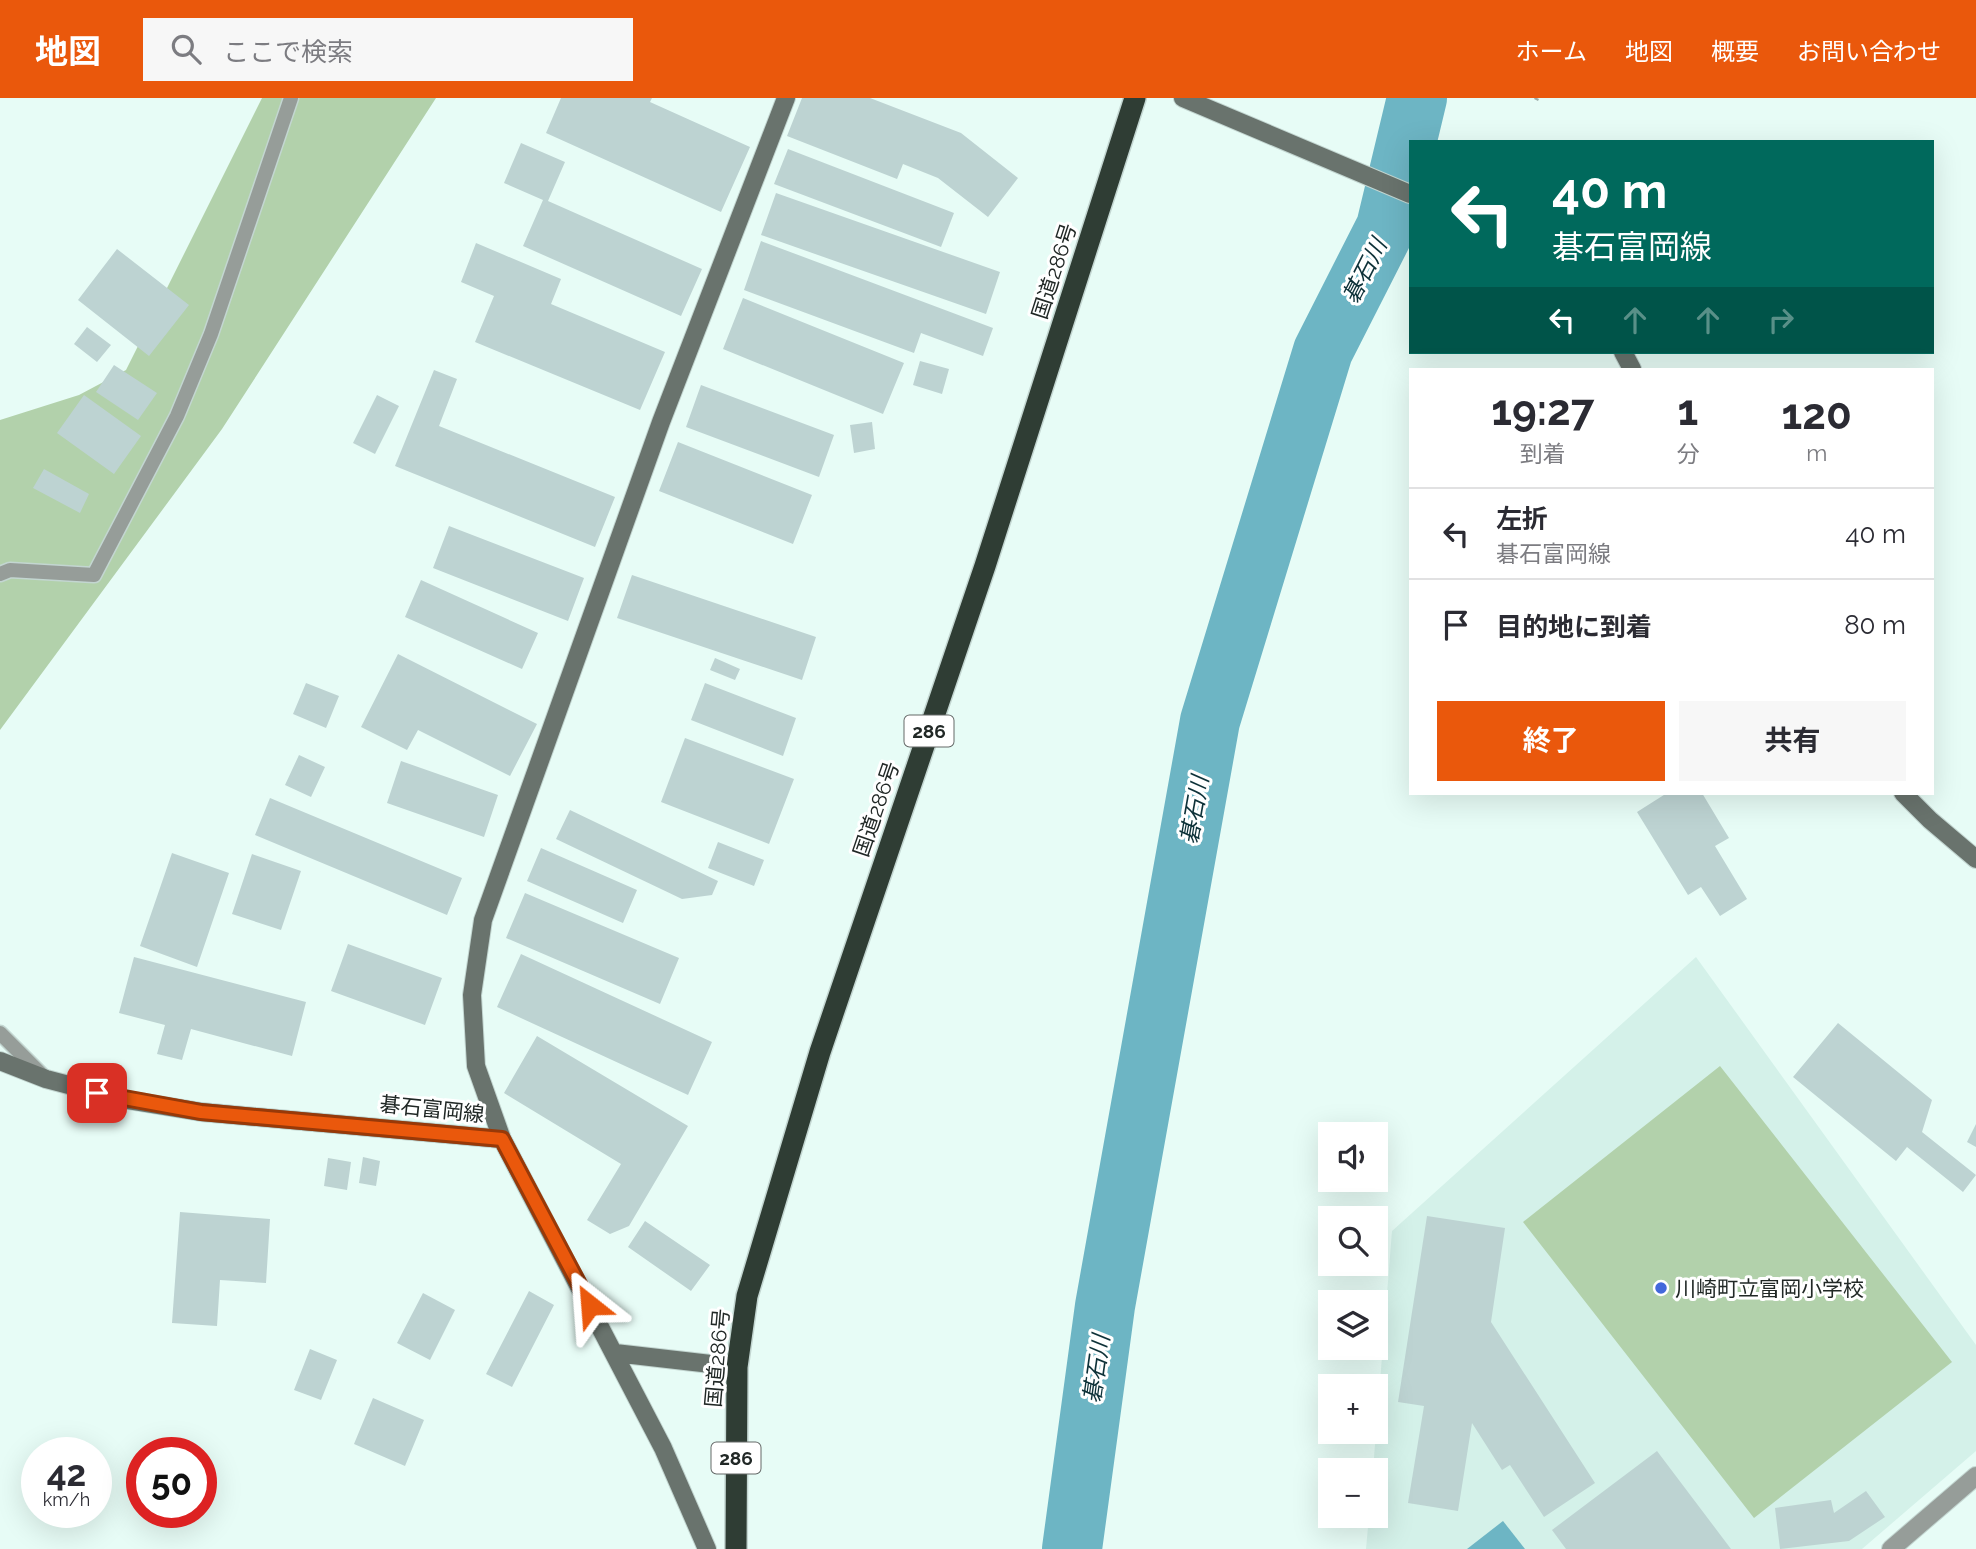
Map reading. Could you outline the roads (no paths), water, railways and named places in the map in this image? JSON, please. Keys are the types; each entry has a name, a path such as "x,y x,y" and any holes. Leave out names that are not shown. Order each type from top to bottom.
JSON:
{"highway":[{"name":"国道286号","path":"736,1549 737,1367 747,1296 820,1052 985,566 1135,98"}],"street":[{"path":"502,1139 476,1066 472,995 483,920 661,422 786,98"},
{"path":"1182,98 1409,194"},
{"path":"1905,795 1976,859"},
{"name":"碁石富岡線","path":"0,1062 46,1079 122,1099 201,1112 502,1139 663,1448 707,1549"},
{"path":"615,1353 737,1367"},
{"path":"1891,1549 1976,1476"}],"lane":[{"path":"0,575 10,570 94,575 177,416 211,334 291,98"},
{"path":"0,1033 46,1079"}],"water":[{"path":"1503,1521 1525,1549 1467,1549"}],"waterway":[{"name":"碁石川","path":"1072,1549 1105,1306 1210,721 1323,351 1386,227 1417,98"}],"place":[{"name":"川崎町立富岡小学校","path":"1661,1288"}]}
